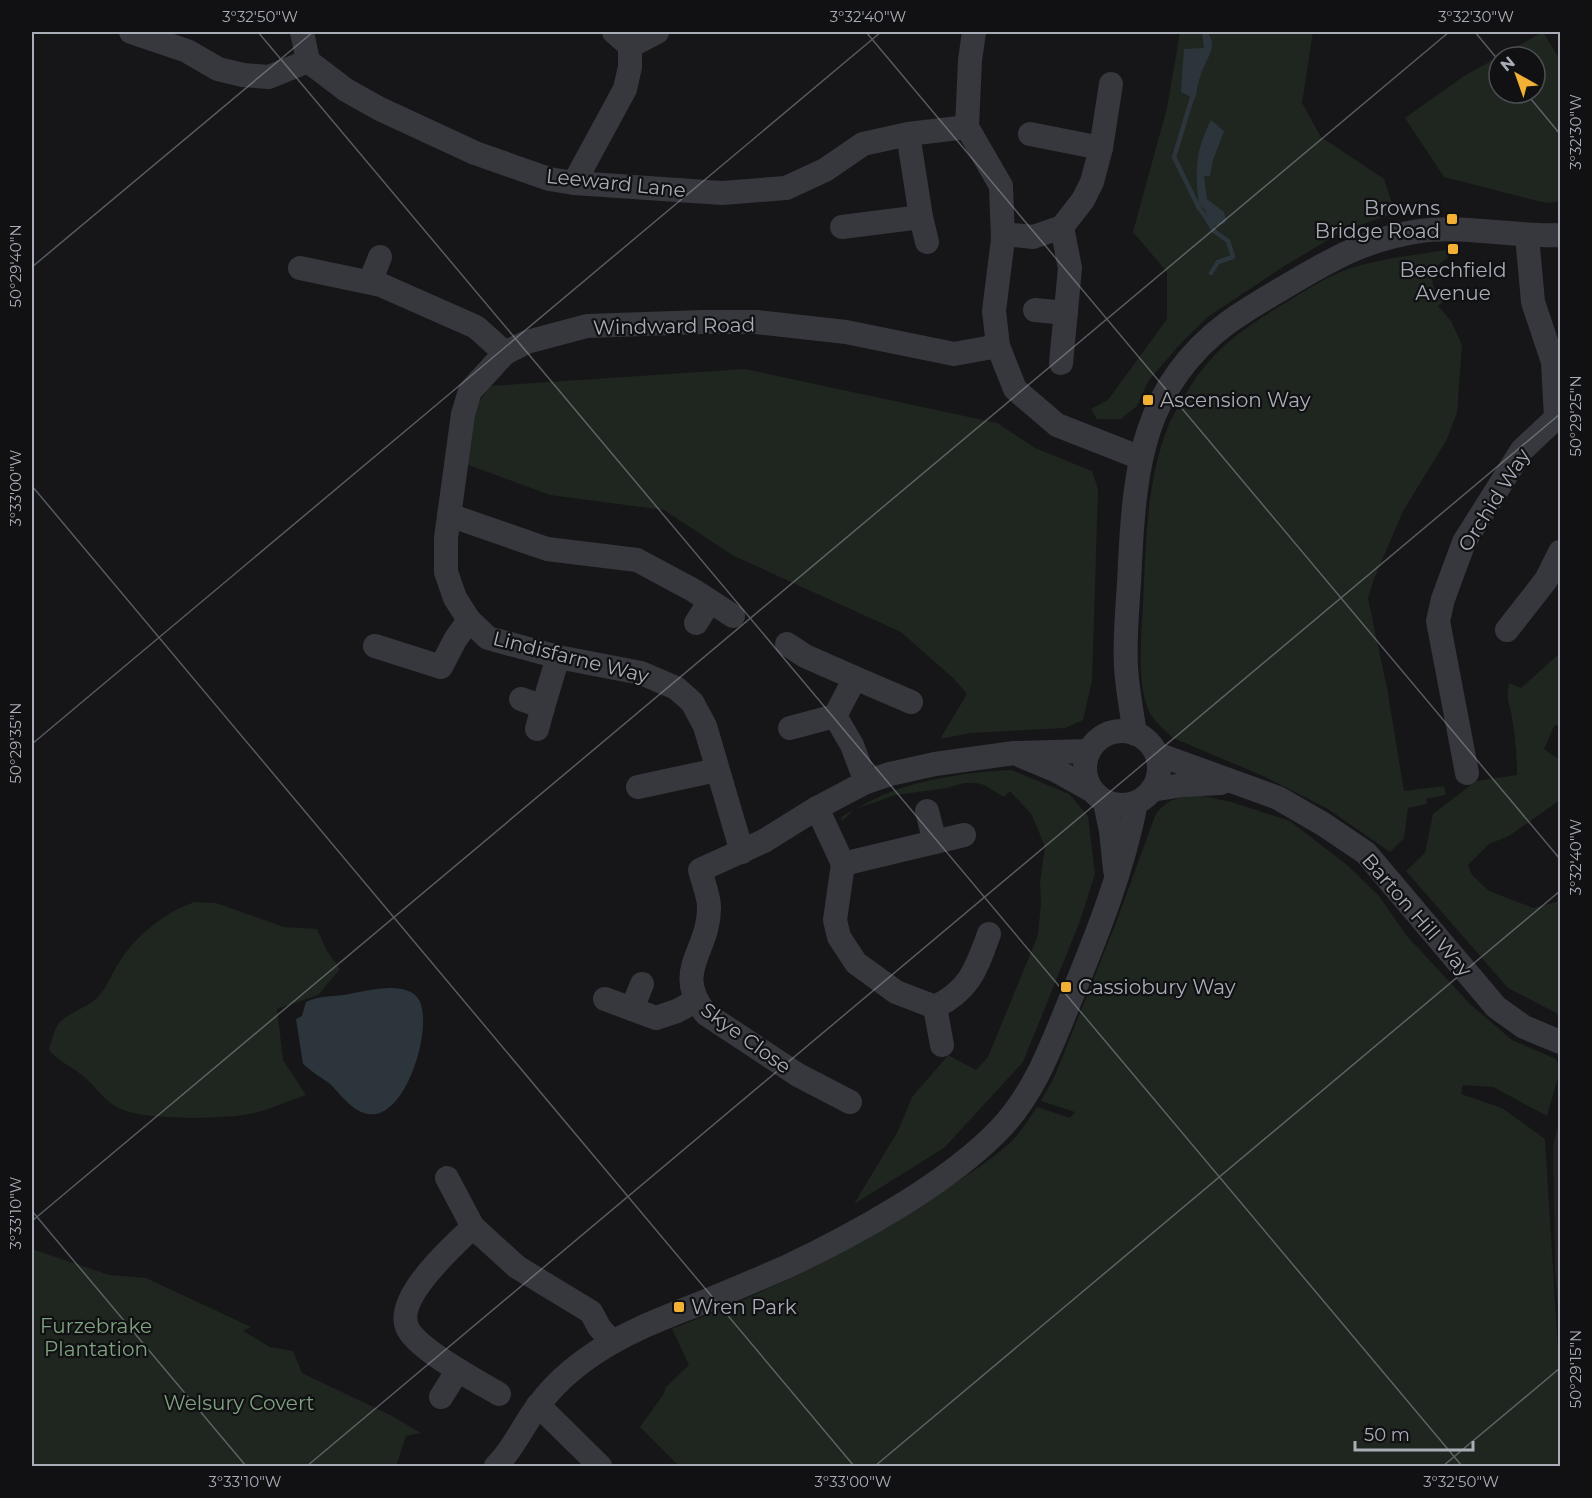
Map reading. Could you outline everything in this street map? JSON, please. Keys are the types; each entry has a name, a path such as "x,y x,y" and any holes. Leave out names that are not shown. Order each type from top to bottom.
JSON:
{"street":[{"path":"131,32 187,51 218,69 243,75 269,77 308,61 302,32"},
{"path":"574,183 625,88 630,67 622,39 657,32"},
{"path":"974,32 970,60 968,127 1001,186 1003,234 994,311 998,346 1015,388 1057,425 1141,458"},
{"name":"Leeward Lane","path":"308,61 346,90 371,105 475,153 549,179 574,183 722,194 786,188 825,170 863,144 908,134 968,127"},
{"path":"1003,234 1033,237 1062,227 1083,200 1092,182 1101,148 1111,84"},
{"path":"908,134 927,242"},
{"path":"1030,134 1101,148"},
{"path":"842,227 921,217"},
{"path":"1061,363 1070,268 1062,227"},
{"path":"1136,734 1126,666 1134,495 1141,458 1155,410 1185,364 1226,324 1255,304 1341,254 1371,242 1422,231 1450,230 1527,236 1560,235"},
{"name":"Orchid Way","path":"1467,773 1438,621 1443,599 1464,542 1522,450 1558,419 1553,362 1533,302 1527,236"},
{"path":"370,282 380,257"},
{"path":"300,268 381,285 476,327 505,353"},
{"path":"1035,310 1066,313"},
{"name":"Windward Road","path":"505,353 527,342 587,326 703,322 756,322 846,333 954,354 998,346"},
{"name":"Lindisfarne Way","path":"505,353 470,391 463,414 446,538 446,572 455,598 469,620 488,638 558,657 641,673 676,688 692,702 705,726 742,852"},
{"path":"449,515 547,549 637,560 733,616"},
{"path":"1507,630 1546,580 1560,552"},
{"path":"696,623 710,601"},
{"name":"Lindisfarne Way","path":"375,646 441,667 455,639 469,620"},
{"path":"787,644 805,656 911,702"},
{"path":"534,712 558,657"},
{"path":"1109,734 1126,666"},
{"path":"790,728 835,716 855,678"},
{"path":"835,716 852,745 866,782"},
{"path":"496,1467 538,1405 567,1375 612,1342 645,1325 747,1284 818,1252 913,1196 966,1159 1012,1115 1037,1077 1099,930 1144,797 1159,775 1156,754 1145,739 1122,731 1109,734 1097,741 1089,751 1085,771 1098,796 1111,831 1116,878"},
{"path":"742,852 816,808 866,782 890,774 935,764 1014,753 1089,751"},
{"path":"1014,753 1057,771 1117,806 1144,797"},
{"name":"Barton Hill Way","path":"1156,754 1278,798 1323,824 1366,853 1496,1006 1524,1027 1560,1042"},
{"path":"638,787 667,792 717,770"},
{"name":"Barton Hill Way","path":"1144,797 1182,785 1232,783"},
{"path":"816,808 843,864 835,920 839,937 856,963 896,992 935,1007 946,1002 969,983 989,934"},
{"path":"927,811 935,842"},
{"path":"843,864 964,835"},
{"name":"Skye Close","path":"742,852 692,873 709,906 707,925 690,976 695,1001 706,1014 804,1065 850,1102"},
{"path":"632,1009 642,984"},
{"name":"Skye Close","path":"605,999 656,1018 677,1011 695,1001"},
{"path":"935,1007 942,1045"},
{"path":"447,1178 473,1227 517,1267 591,1312 599,1327 612,1342"},
{"path":"473,1227 438,1262 421,1283 407,1307 406,1324 413,1337 458,1370 499,1394"},
{"path":"441,1397 458,1370"},
{"path":"538,1405 600,1467"}],"shaded area":[{"path":"1202,32 1207,32 1212,47 1200,77 1195,99 1181,92 1184,49 1204,48"},
{"path":"1211,120 1224,131 1213,160 1210,176 1204,176 1207,199 1224,212 1226,220 1225,223 1213,227 1204,209 1199,205 1197,181 1199,151"},
{"path":"388,988 411,992 417,997 422,1008 423,1025 420,1045 415,1066 406,1086 395,1102 382,1112 368,1114 351,1106 329,1083 303,1064 296,1019 302,1016 306,1002 311,1000"},
{"path":"1560,1119 1560,1337 1555,1270 1553,1146"}],"green space":[{"path":"1180,32 1313,32 1302,103 1321,137 1384,179 1393,206 1392,214 1343,231 1286,265 1209,316 1182,342 1149,380 1137,406 1121,419 1097,419 1091,409 1108,400 1167,319 1167,272 1133,232 1167,108"},
{"path":"1543,32 1560,60 1560,201 1546,203 1444,177 1405,118 1464,76 1487,63 1487,105 1547,105 1547,45 1520,45"},
{"path":"1446,250 1448,258 1436,267 1432,278 1435,290 1443,302 1438,306 1451,321 1462,345 1457,413 1446,441 1403,511 1368,598 1387,688 1404,791 1444,786 1446,795 1426,799 1427,804 1408,808 1404,838 1390,852 1328,809 1261,775 1173,738 1153,718 1146,703 1141,675 1148,513 1155,469 1171,420 1204,367 1228,342 1317,283 1340,272 1384,260"},
{"path":"745,369 997,423 1035,448 1092,471 1098,489 1092,681 1083,720 1065,728 971,733 940,739 967,694 953,678 901,632 732,555 664,510 550,495 463,463 474,409 490,386"},
{"path":"1560,653 1560,724 1554,726 1544,749 1560,760 1560,800 1509,836 1489,844 1468,865 1472,875 1489,891 1533,908 1560,901 1560,1015 1508,988 1406,871 1425,853 1433,814 1476,781 1517,775 1515,738 1508,697 1509,683 1521,688"},
{"path":"1012,770 1069,794 1088,816 1095,874 1080,921 1023,1062 944,1148 854,1204 898,1131 912,1097 948,1055 976,1070 988,1057 1038,935 1040,882 1045,847 1032,815 1010,791 1004,797 976,783 896,795 856,809 889,793 923,782"},
{"path":"1194,794 1231,802 1290,821 1347,865 1379,896 1406,935 1471,1005 1512,1040 1556,1059 1560,1070 1547,1116 1493,1087 1463,1085 1461,1094 1502,1108 1545,1139 1560,1383 1560,1466 679,1466 640,1427 663,1395 666,1387 689,1365 672,1329 739,1302 803,1272 897,1220 970,1174 1010,1143 1037,1107 1070,1118 1075,1112 1041,1101 1056,1073 1117,920 1155,816 1167,803"},
{"path":"854,810 842,821 841,817"},
{"path":"195,902 216,903 284,927 317,929 327,951 340,969 318,995 277,1009 283,1060 306,1095 264,1110 237,1116 182,1118 143,1115 128,1112 112,1104 79,1073 50,1051 53,1035 59,1023 98,997 119,963 137,940 164,917"},
{"path":"32,1249 109,1275 146,1278 251,1327 243,1331 270,1347 293,1351 302,1373 392,1416 421,1433 406,1436 396,1466 32,1466"}],"waterway":[{"path":"1192,98 1174,157 1199,208 1214,231 1228,241 1233,257 1218,262 1211,273"}],"place":[{"name":"Browns Bridge Road","path":"1452,219"},
{"name":"Beechfield Avenue","path":"1453,249"},
{"name":"Ascension Way","path":"1148,400"},
{"name":"Cassiobury Way","path":"1066,987"},
{"name":"Wren Park","path":"679,1307"}],"park label":[{"name":"Furzebrake Plantation","path":"96,1338"},
{"name":"Welsury Covert","path":"239,1403"}]}
